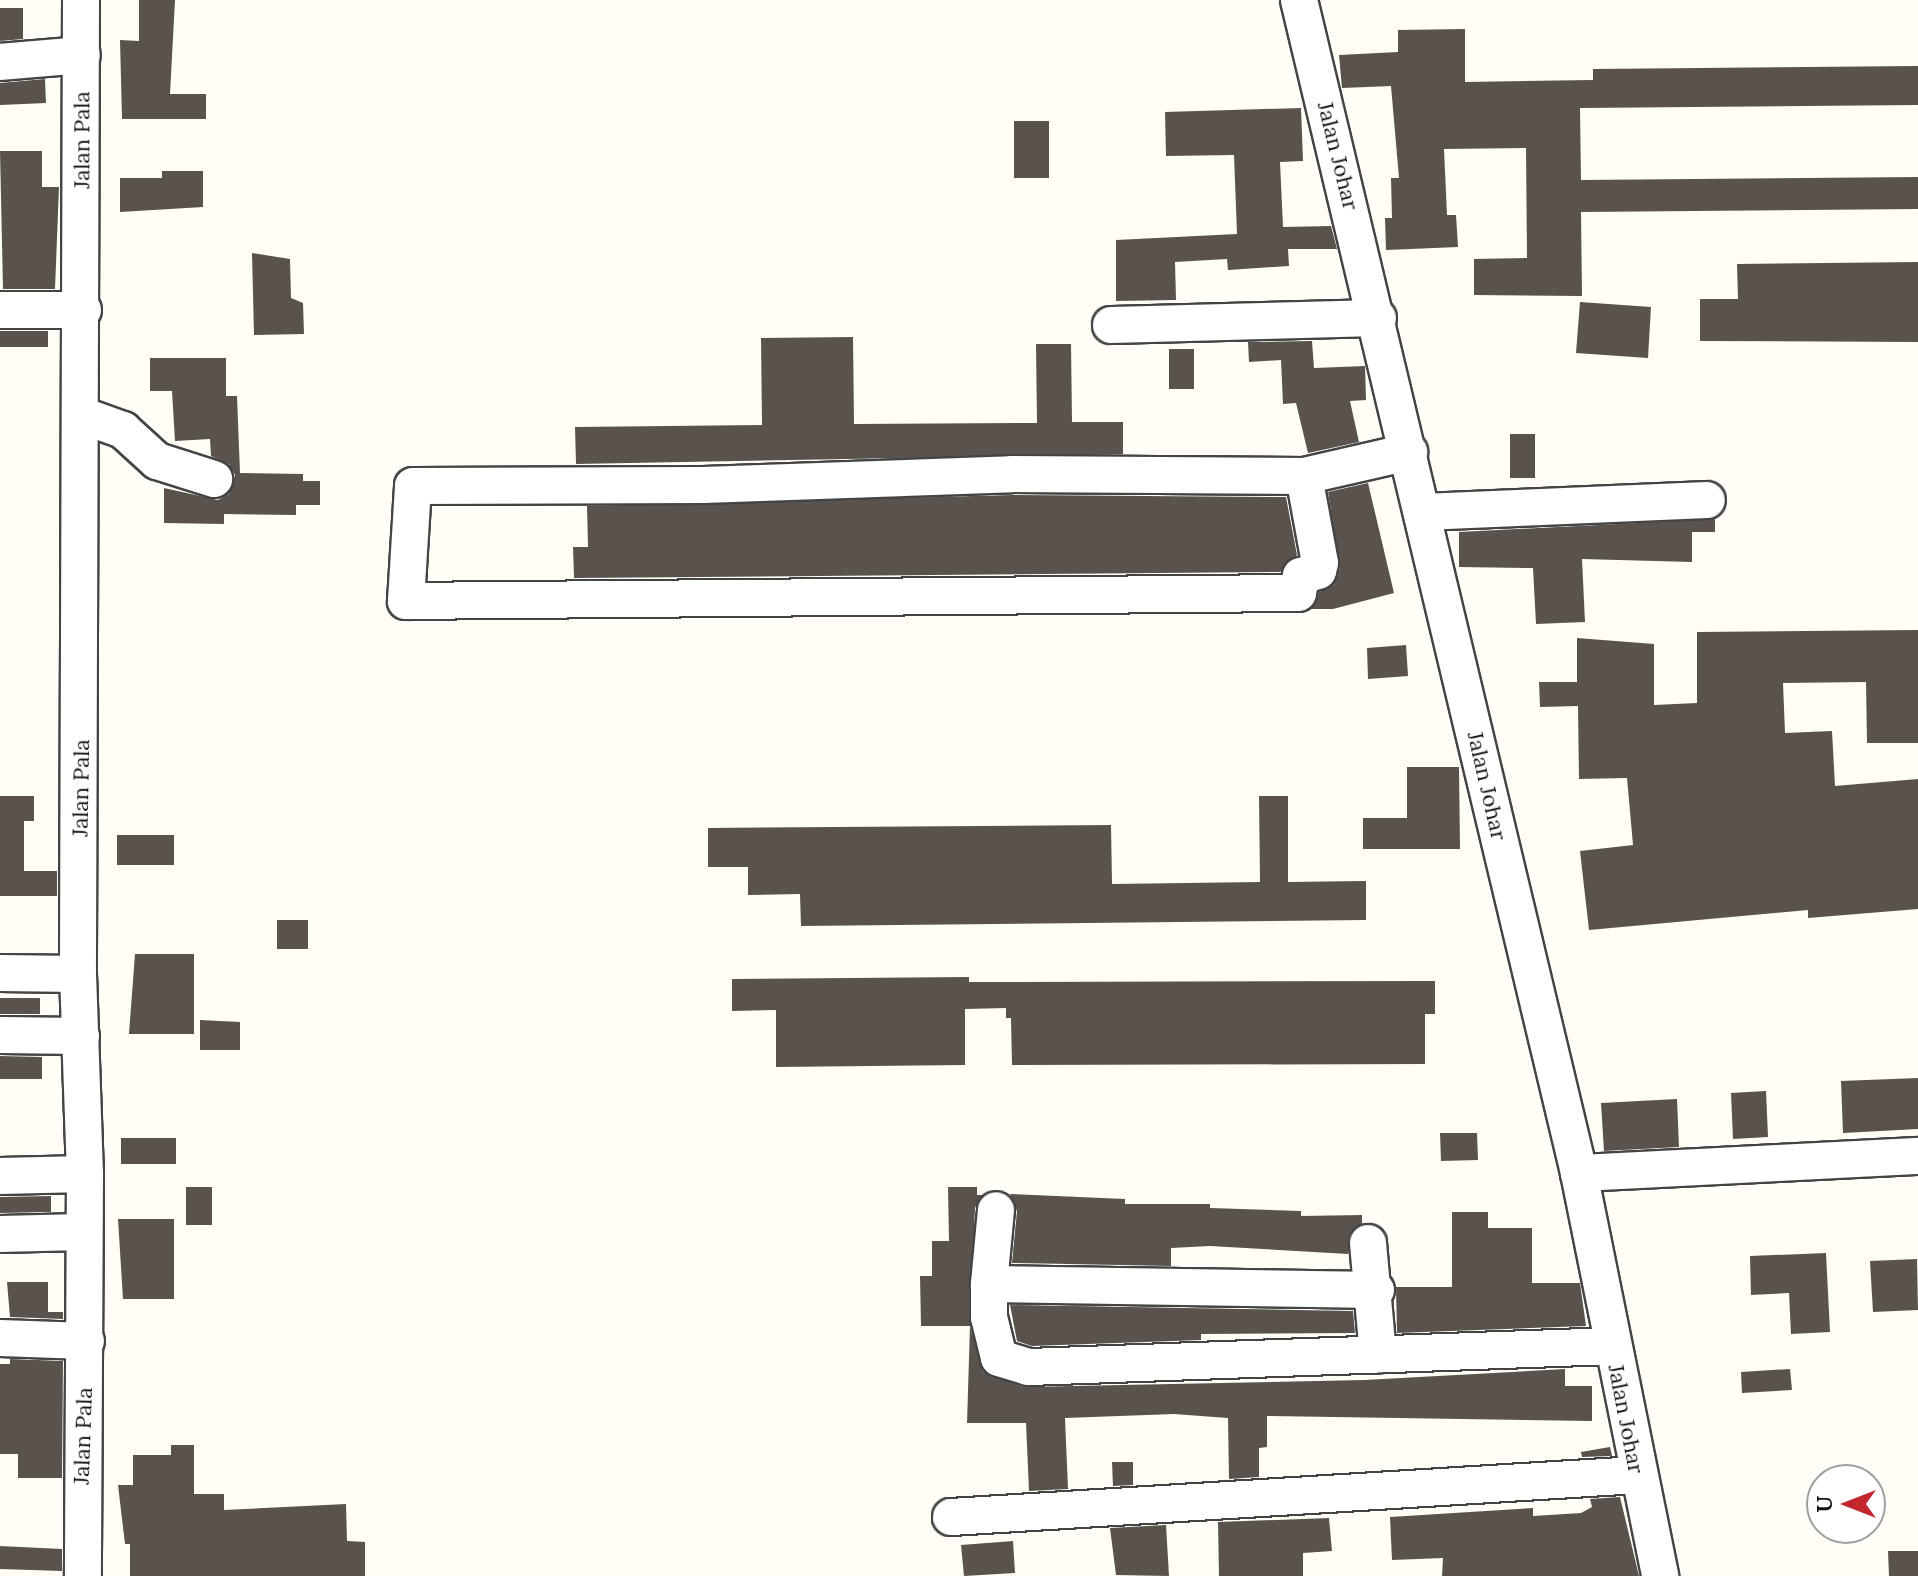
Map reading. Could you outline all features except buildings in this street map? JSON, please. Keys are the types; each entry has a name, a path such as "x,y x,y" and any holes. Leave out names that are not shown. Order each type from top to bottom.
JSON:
{"street":[{"name":"Jalan Pala","path":"81,0 83,310 78,974 85,1174 82,1232 86,1341 83,1576"},
{"name":"Jalan Johar","path":"1299,0 1378,318 1579,1173 1637,1475 1660,1576"},
{"path":"0,62 82,55"},
{"path":"0,310 83,310"},
{"path":"1111,325 1378,318"},
{"path":"81,415 123,430 157,461 214,479"},
{"path":"1304,476 1320,563 1318,571 1301,576 1298,593 406,601 413,486 1012,474 1304,476 1409,452"},
{"path":"1423,512 1707,500"},
{"path":"0,973 78,974"},
{"path":"0,1035 81,1036"},
{"path":"1579,1173 1918,1156"},
{"path":"0,1176 85,1174"},
{"path":"996,1210 989,1284 996,1352 1005,1361 1029,1367 1612,1346"},
{"path":"0,1234 82,1232"},
{"path":"1368,1243 1376,1290 1378,1355"},
{"path":"989,1284 1376,1290"},
{"path":"0,1338 86,1341"},
{"path":"951,1517 1637,1475"},
{"path":"1649,1576 1660,1576"}]}
